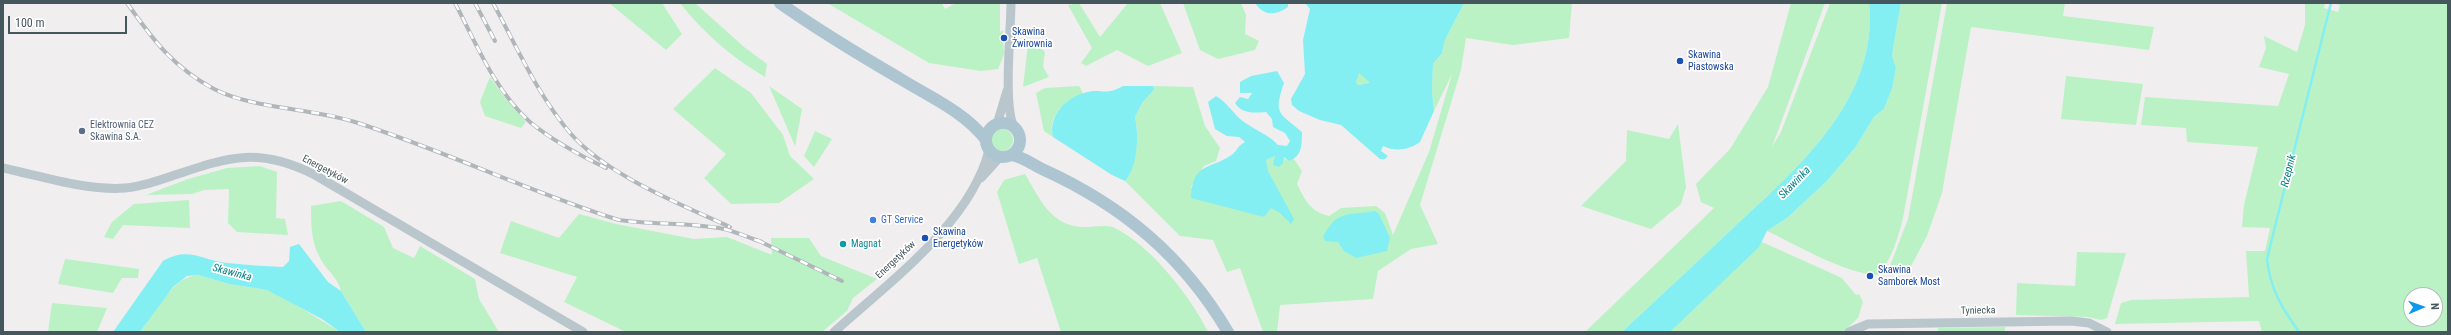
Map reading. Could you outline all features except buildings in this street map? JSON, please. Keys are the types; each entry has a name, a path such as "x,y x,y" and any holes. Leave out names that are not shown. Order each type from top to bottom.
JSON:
{"main road":[{"path":"780,3 853,51 950,109 981,133 988,145 1000,157 1012,154 1059,175 1091,193 1156,241 1198,288 1228,332"},
{"path":"950,109 995,125 1006,123 1014,127 1019,133 1020,142 1023,148 1059,175"},
{"path":"988,145 995,125"},
{"path":"1012,154 1020,142"}],"street":[{"path":"1011,3 1008,88 1010,115 1014,127"},
{"path":"995,125 1008,88"},
{"name":"Energetyków","path":"981,178 988,145"},
{"name":"Energetyków","path":"3,168 98,187 117,189 143,185 226,158 254,156 279,160 315,175 583,332"},
{"name":"Energetyków","path":"834,332 948,225 964,206 981,178 1000,157"},
{"name":"Tyniecka","path":"1849,332 1868,324 2071,321 2089,323 2107,332"}],"green space":[{"path":"609,3 662,3 682,34 666,50"},
{"path":"680,3 695,3 744,47 767,64 765,77 741,62 719,44 698,25"},
{"path":"827,3 942,3 945,9 954,4 1000,3 1000,32 1003,30 1004,54 998,69 981,71 929,63"},
{"path":"1079,3 1100,37 1128,3 1160,3 1182,53 1148,66 1117,50 1086,66 1081,63 1092,48 1068,5"},
{"path":"1183,3 1241,3 1246,15 1245,34 1259,41 1255,50 1218,59 1200,50"},
{"path":"1464,3 1572,3 1569,38 1513,45 1466,38 1461,70 1420,205 1438,244 1411,249 1378,271 1373,299 1280,305 1277,332 1263,332 1240,268 1227,272 1213,240 1180,236 1125,181 1132,168 1136,150 1137,133 1135,117 1142,103 1154,90 1153,86 1193,87 1205,126 1220,148 1216,161 1204,166 1191,187 1264,217 1268,188 1266,160 1275,156 1283,163 1284,158 1289,161 1294,159 1302,171 1297,184 1309,205 1317,211 1329,216 1341,208 1376,206 1385,213 1393,235 1429,152 1452,74 1434,111 1432,91 1433,64 1442,53 1445,40"},
{"path":"1791,3 1825,3 1772,147 1781,132 1830,3 1869,3 1869,38 1861,71 1847,102 1828,131 1781,183 1622,332 1585,332 1714,208 1701,202 1696,184 1730,149 1768,87"},
{"path":"1901,3 1942,3 1903,218 1897,241 1891,255 1878,275 1851,270 1821,258 1767,231 1787,218 1826,182 1855,148 1874,117 1884,109 1892,89 1896,68 1892,55"},
{"path":"1947,3 2065,3 2063,16 2154,27 2149,50 1971,27 1942,193 1927,236 1908,272 1888,271 1908,219"},
{"path":"2305,3 2325,3 2324,8 2338,12 2340,5 2332,3 2448,3 2448,332 2262,332 2259,321 2115,324 2121,303 2131,300 2249,297 2246,251 2265,251 2270,228 2242,227 2244,205 2258,147 2187,142 2186,128 2141,125 2145,97 2278,106 2289,74 2259,67 2266,48 2264,36 2297,52 2305,25"},
{"path":"1028,44 1039,47 1045,52 1043,67 1049,77 1023,87"},
{"path":"715,68 751,93 783,135 790,156 814,179 779,203 731,204 704,178 726,154 673,109"},
{"path":"1359,72 1370,83 1358,85 1355,83"},
{"path":"2066,76 2143,84 2136,125 2061,119"},
{"path":"490,77 505,98 526,122 521,128 485,116 480,102"},
{"path":"769,86 802,109 795,146"},
{"path":"1079,86 1083,93 1064,105 1055,115 1052,129 1053,137 1044,131 1036,93 1045,88"},
{"path":"1678,124 1686,187 1681,204 1651,229 1581,206 1626,161 1627,130 1669,139"},
{"path":"1002,129 1010,132 1013,140 1010,148 1002,151 994,148 991,140 994,132"},
{"path":"815,131 832,139 814,167 804,156"},
{"path":"260,166 277,172 276,218 285,219 288,235 237,232 228,223 229,189 204,190 192,194 146,195 188,179 227,168"},
{"path":"1025,174 1048,210 1063,222 1073,226 1112,227 1129,236 1142,247 1181,288 1201,318 1208,332 1061,332 1037,258 1019,264 997,192 1004,180"},
{"path":"189,200 190,228 123,225 113,239 104,237 112,222 134,204"},
{"path":"341,201 384,227 393,248 414,258 420,246 475,279 479,299 499,332 366,332 341,291 335,278 320,258 313,239 311,226 311,206"},
{"path":"579,214 616,224 694,239 727,237 772,255 771,238 809,238 821,256 877,279 853,298 847,311 822,332 626,332 564,302 577,277 500,253 511,221 559,238"},
{"path":"1762,242 1842,278 1856,295 1859,294 1863,302 1858,318 1843,332 1670,332"},
{"path":"2077,252 2126,253 2107,318 2101,320 2088,317 2016,315 2017,283 2075,286"},
{"path":"65,259 139,269 138,278 122,278 113,293 58,284"},
{"path":"198,275 229,284 277,293 340,332 140,332 172,289 188,277"},
{"path":"52,303 107,308 97,332 48,332"},
{"path":"2005,327 2005,332 1938,332 1938,328"}],"water":[{"path":"1255,3 1288,3 1288,7 1279,12 1270,13 1262,10"},
{"path":"1305,3 1464,3 1445,40 1442,53 1433,64 1432,91 1434,111 1420,142 1411,147 1402,149 1393,149 1383,146 1381,151 1388,156 1385,159 1380,159 1341,125 1320,120 1299,111 1292,105 1291,99 1305,74 1303,40 1310,9","holes":["1359,73 1369,82 1358,85 1356,82"]},
{"name":"Skawinka","path":"1869,3 1901,3 1892,55 1896,68 1892,89 1884,109 1874,117 1855,148 1826,182 1787,218 1767,231 1759,247 1670,332 1622,332 1781,183 1828,131 1847,102 1861,71 1869,38"},
{"path":"1277,71 1284,83 1279,101 1280,112 1302,132 1302,141 1297,156 1289,161 1284,157 1283,163 1279,167 1273,165 1275,156 1266,160 1268,171 1294,219 1291,224 1280,213 1271,208 1264,217 1191,198 1192,187 1195,178 1199,173 1203,169 1230,156 1245,142 1239,137 1227,136 1215,129 1208,102 1216,96 1248,125 1270,138 1278,145 1287,146 1290,141 1285,133 1273,127 1272,119 1266,112 1245,111 1238,107 1235,103 1240,97 1248,99 1252,93 1240,93 1240,82 1251,76"},
{"path":"1123,86 1153,86 1154,90 1142,103 1135,117 1137,141 1135,159 1133,168 1125,181 1112,175 1053,137 1052,130 1053,122 1060,109 1070,99 1090,91 1111,91"},
{"path":"1375,211 1379,214 1390,238 1387,251 1356,258 1344,251 1338,242 1325,241 1323,237 1328,228 1333,222 1344,215"},
{"name":"Skawinka","path":"299,244 328,282 341,291 366,332 340,332 322,319 267,290 229,284 198,275 187,276 173,287 140,332 113,332 163,261 172,257 188,254 227,263 283,267 289,261 290,247"}],"waterway":[{"name":"Rzepnik","path":"2299,332 2287,315 2274,289 2267,259 2331,3"}],"railway":[{"path":"127,3 155,41 175,62 200,81 229,96 264,105 338,117 355,122 389,133 553,197 619,220 711,227 729,230 762,242"},
{"path":"455,3 487,66 506,96 518,110 530,122 557,141 576,153 606,168"},
{"path":"475,3 495,41"},
{"path":"493,3 548,104 571,134 586,149 604,163 645,187 730,227"},
{"path":"757,240 842,281"}],"place":[{"name":"Skawina Żwirownia","path":"1004,38"},
{"name":"Skawina Piastowska","path":"1680,61"},
{"name":"Elektrownia CEZ Skawina S.A.","path":"82,131"},
{"name":"GT Service","path":"873,220"},
{"name":"Skawina Energetyków","path":"925,238"},
{"name":"Magnat","path":"843,244"},
{"name":"Skawina Samborek Most","path":"1870,276"}]}
